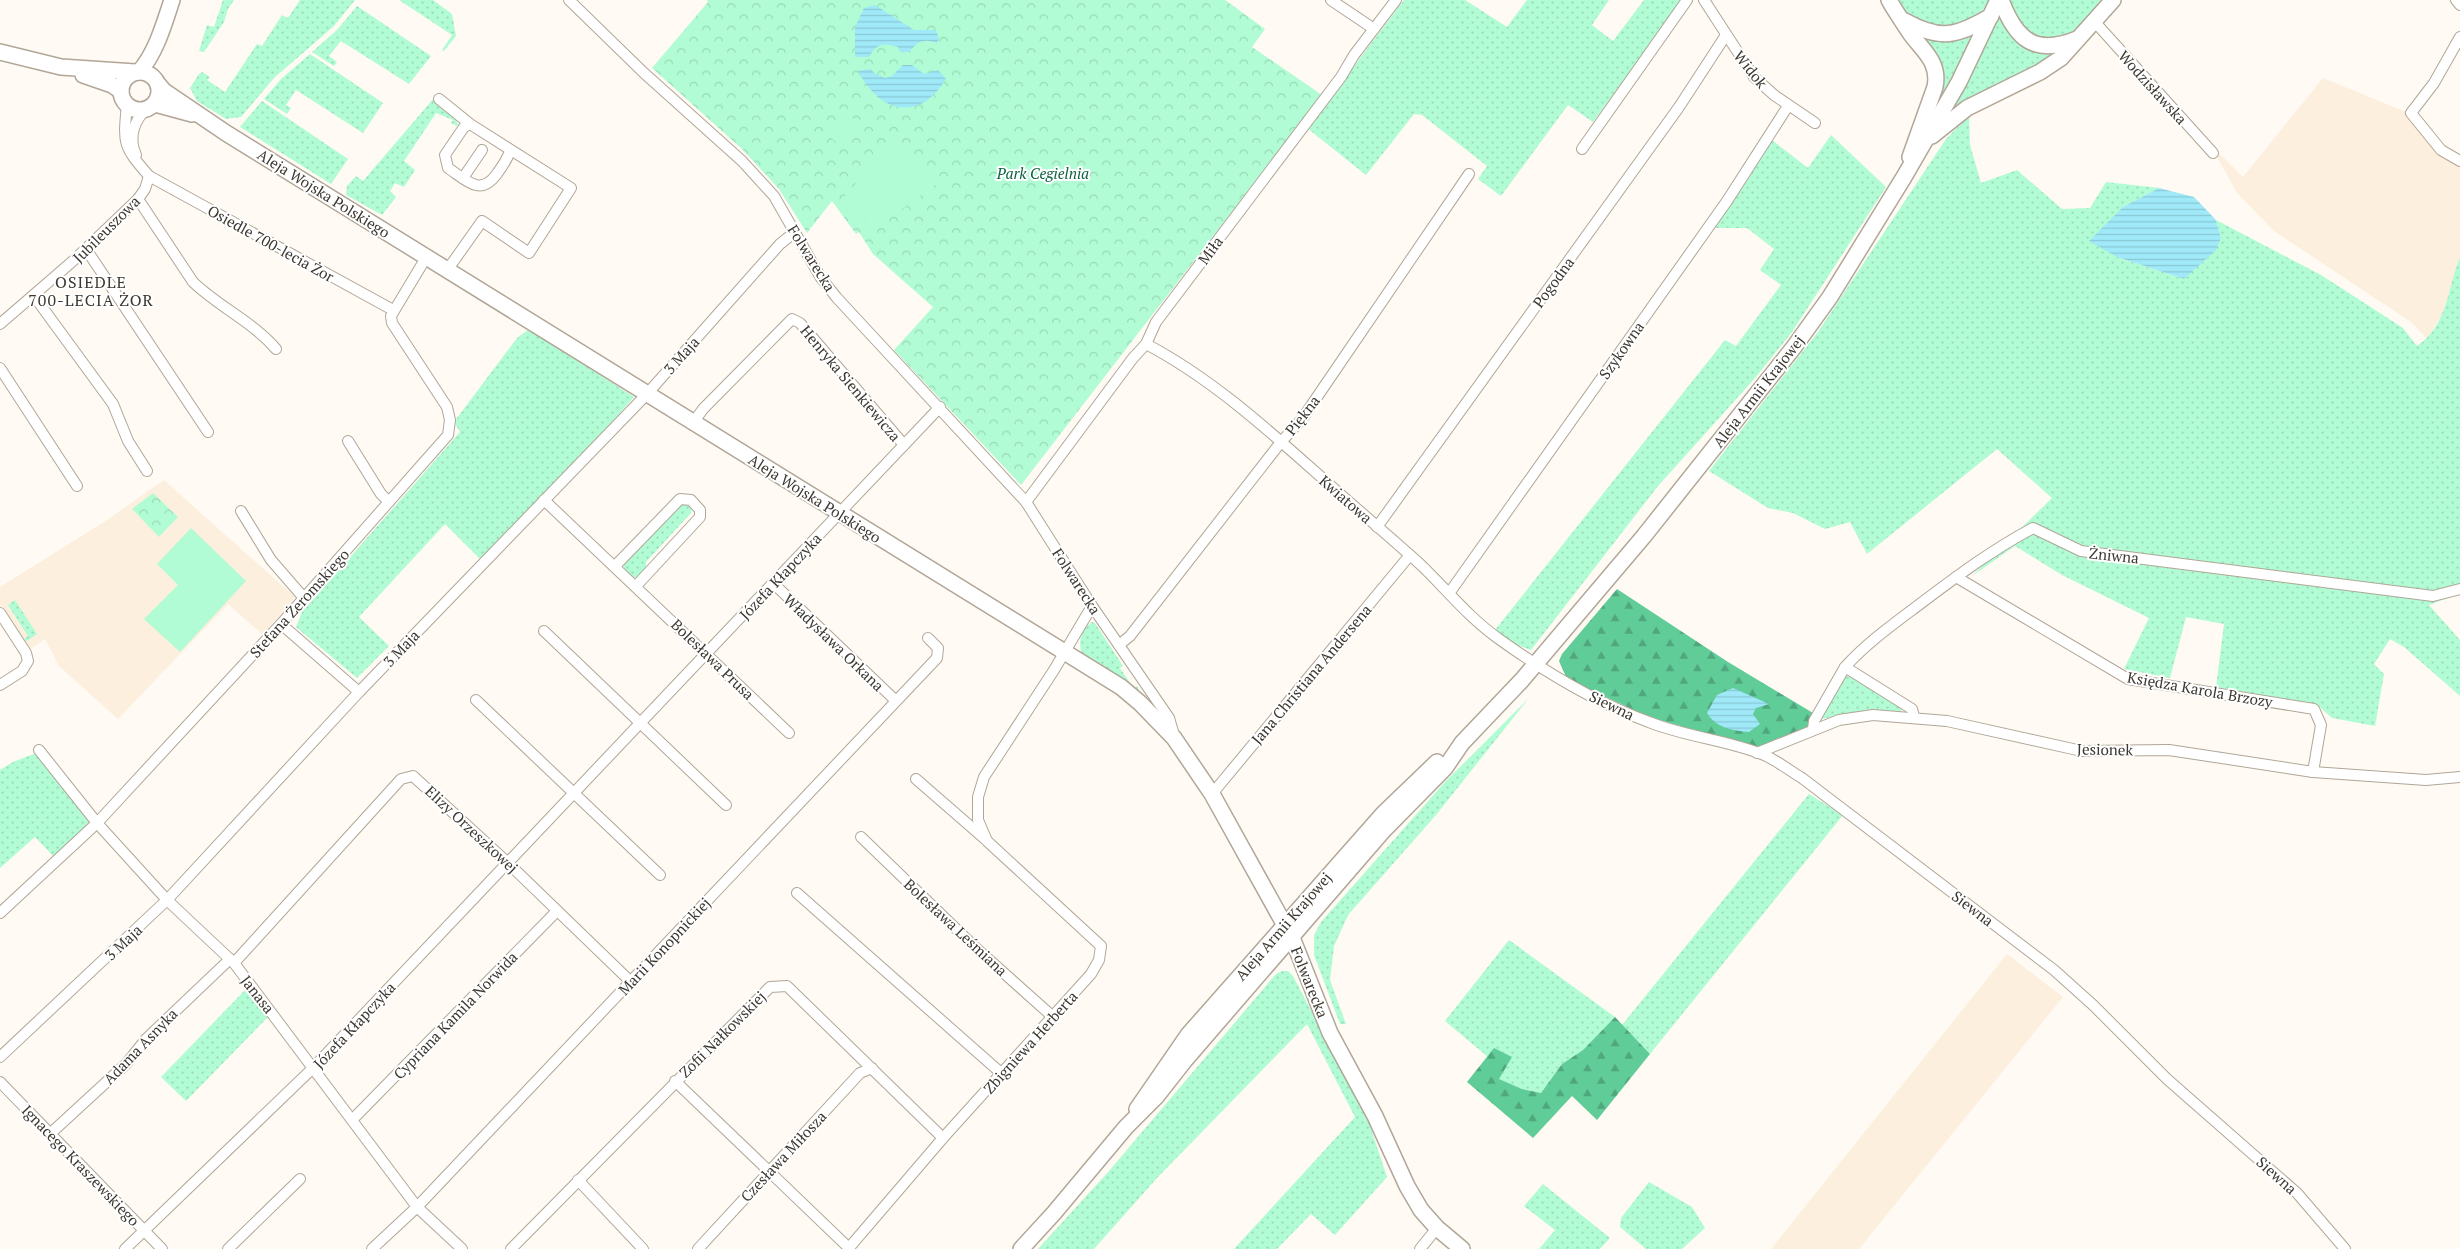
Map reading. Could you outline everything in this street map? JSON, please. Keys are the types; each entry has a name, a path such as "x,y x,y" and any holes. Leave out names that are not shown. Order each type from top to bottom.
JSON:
{"street":[{"path":"149,176 129,154 124,141 125,79 137,72 147,60 161,32 172,0"},
{"name":"Folwarecka","path":"569,0 644,73 742,161 774,196 822,278 837,298 940,406 1026,502 1092,606 1169,718 1174,738 1212,794 1288,931 1338,1049 1375,1116 1407,1186 1421,1210 1437,1228 1462,1249"},
{"path":"1331,0 1374,30"},
{"name":"Miła","path":"1026,502 1133,358 1146,344 1156,322 1396,0"},
{"path":"1582,149 1688,0"},
{"name":"Widok","path":"1704,0 1754,77 1788,106 1814,122"},
{"path":"1889,0 1931,58 1936,76 1935,87 1914,141 1904,177"},
{"name":"Aleja Armii Krajowej","path":"1021,1249 1088,1174 1126,1127 1156,1097 1288,931 1404,793 1438,761 1462,744 1537,664 1644,536 1794,347 1830,298 1927,139 1959,82 1998,0"},
{"path":"2002,0 2009,20 2025,40 2045,46 2066,44 2079,39"},
{"path":"1927,139 1967,108 2040,72 2061,58 2113,0"},
{"path":"2456,0 2460,5"},
{"path":"1902,19 1925,31 1945,35 1964,31 1991,16"},
{"name":"Wodzisławska","path":"2094,21 2213,152"},
{"path":"141,167 134,151 132,140 135,122 152,106 159,95 157,82 161,32"},
{"name":"Pogodna","path":"1377,527 1679,107 1726,35"},
{"path":"2460,37 2434,83 2411,113 2441,150 2460,161"},
{"path":"0,52 61,67 112,85 137,110 152,106"},
{"path":"61,67 145,72 157,82"},
{"name":"Aleja Wojska Polskiego","path":"157,82 164,91 201,116 1121,687 1140,703 1174,738"},
{"path":"439,99 470,124 570,188 530,253 482,221 448,269"},
{"name":"Aleja Wojska Polskiego","path":"152,106 201,116"},
{"name":"Szykowna","path":"1450,592 1727,201 1788,106"},
{"path":"470,124 464,127 445,155 448,168 476,186 490,184 506,162 510,151"},
{"path":"463,178 482,150"},
{"name":"Piękna","path":"1119,645 1130,636 1281,442 1302,419 1469,174"},
{"name":"Jubileuszowa","path":"0,324 86,249 138,199 145,189 149,176"},
{"name":"Osiedle 700-lecia Żor","path":"149,176 393,310"},
{"path":"138,199 194,282 204,293 267,338 276,349"},
{"name":"3 Maja","path":"0,1057 167,900 359,692 647,394 780,244 795,232"},
{"path":"86,249 208,432"},
{"path":"393,310 427,256"},
{"path":"34,296 113,404 128,442 147,471"},
{"name":"Stefana Żeromskiego","path":"0,914 97,823 281,624 448,435 450,420 447,407 392,322 393,310"},
{"name":"Henryka Sienkiewicza","path":"693,423 703,409 792,319 800,323 904,445"},
{"name":"Kwiatowa","path":"1146,344 1213,386 1281,442 1410,555 1450,592 1460,606 1474,620 1537,664"},
{"path":"0,368 76,486"},
{"name":"Józefa Kłapczyka","path":"126,1249 313,1068 940,406"},
{"path":"348,441 381,494 389,502"},
{"path":"615,566 680,499 687,498 696,505 701,513 698,520 636,586"},
{"name":"Bolesława Prusa","path":"544,500 789,732"},
{"path":"241,511 271,560 304,598"},
{"name":"Żniwna","path":"1813,729 1814,721 1845,667 1862,648 1996,548 2033,528 2081,551 2433,596 2460,589"},
{"name":"Jana Christiana Andersena","path":"1212,794 1410,555"},
{"name":"Księdza Karola Brzozy","path":"1956,577 2128,679 2314,708 2321,725 2313,772"},
{"name":"Władysława Orkana","path":"773,583 896,701"},
{"name":"Zbigniewa Herberta","path":"988,841 978,820 978,797 984,777 1092,606"},
{"path":"0,613 26,653 28,661 22,671 0,686"},
{"path":"281,624 359,692"},
{"path":"544,630 726,805"},
{"name":"Marii Konopnickiej","path":"372,1249 417,1207 896,701 939,652 938,648 928,638"},
{"name":"Siewna","path":"1537,664 1572,686 1650,723 1758,753 1802,778 2054,970 2094,1005 2167,1079 2297,1193 2345,1249"},
{"path":"1845,667 1912,709 1914,717"},
{"path":"476,700 660,875"},
{"path":"1140,703 1154,705 1158,703"},
{"name":"Jesionek","path":"1758,753 1839,720 1873,715 1947,721 2082,751 2169,750 2313,772 2426,780 2460,776"},
{"name":"Janasa","path":"39,750 97,823 167,900 232,961 417,1207 462,1249"},
{"name":"Elizy Orzeszkowej","path":"232,961 401,779 408,776 418,778 630,981"},
{"name":"Zbigniewa Herberta","path":"849,1249 943,1138 1091,974 1100,960 1100,946 988,841 916,779"},
{"name":"Bolesława Leśmiana","path":"861,836 977,949 1052,1016"},
{"path":"797,893 1001,1073"},
{"name":"Cypriana Kamila Norwida","path":"352,1120 557,911"},
{"name":"Adama Asnyka","path":"50,1133 126,1064 146,1039 232,961"},
{"name":"Zofii Nałkowskiej","path":"511,1249 675,1081 770,987 776,985 787,986 943,1138"},
{"name":"Czesława Miłosza","path":"698,1249 860,1073 872,1068"},
{"path":"675,1081 849,1249"},
{"name":"Ignacego Kraszewskiego","path":"0,1082 162,1249"},
{"path":"228,1249 300,1178"},
{"path":"578,1180 643,1249"},
{"path":"1420,1249 1437,1228"}],"shaded area":[{"path":"2323,78 2406,112 2460,163 2460,257 2446,308 2427,339 2411,322 2274,231 2237,193 2210,144 2243,177"},
{"path":"164,480 295,597 263,635 228,604 118,719 59,666 45,639 29,650 0,605 0,587 104,522"},
{"path":"2007,954 2063,997 1859,1249 1771,1249"}],"green space":[{"path":"223,0 234,0 228,9 224,22 204,52 199,51 207,25 214,27"},
{"path":"300,0 355,0 334,26 274,78 241,117 226,119 197,101 190,88 199,74 202,72 210,77 207,80 225,92 257,44 262,46 282,15 288,18"},
{"path":"399,0 433,0 452,14 456,36 444,51 442,50 452,35"},
{"name":"Park Cegielnia","path":"707,0 1225,0 1265,29 1252,47 1322,95 1021,485 894,350 933,307 873,254 859,232 856,234 832,201 807,233 779,189 742,149 652,68 708,2"},
{"path":"1404,0 1465,0 1507,27 1527,0 1609,0 1592,25 1613,41 1644,0 1684,0 1593,122 1568,105 1501,196 1478,179 1487,166 1422,115 1414,114 1366,175 1307,128"},
{"path":"1896,0 1989,0 1981,12 1970,20 1957,25 1943,27 1929,25 1916,20"},
{"path":"2009,0 2105,0 2071,34 2056,40 2038,38 2022,28"},
{"path":"357,6 431,56 409,84 341,41 329,56 337,62 334,66 312,52 337,30"},
{"path":"1999,15 2009,34 2025,47 2039,52 2058,54 1954,113 1950,110"},
{"path":"1974,33 1940,104 1935,102 1923,40 1953,41"},
{"path":"310,54 383,103 363,133 296,90 286,105 291,108 287,114 264,99 281,79"},
{"path":"434,98 454,114 458,125 451,123 453,120 436,113 404,161 415,170 404,187 395,183 390,191 396,197 382,215 346,195 347,186 356,176 363,181"},
{"path":"262,101 348,159 331,184 240,127"},
{"path":"843,110 863,127 845,149 825,133"},
{"path":"1969,116 1970,145 1981,183 2017,170 2062,209 2090,208 2106,182 2159,188 2123,207 2117,257 2184,279 2221,238 2216,220 2321,275 2403,328 2417,346 2435,328 2441,317 2460,257 2460,593 2429,605 2460,640 2460,696 2404,647 2390,639 2374,664 2384,674 2375,726 2332,718 2316,704 2216,687 2224,624 2186,617 2170,678 2124,669 2149,618 2062,575 2015,546 1972,576 2052,498 1997,449 1867,554 1850,522 1825,529 1793,513 1768,508 1709,471 1818,332 1946,139"},
{"path":"1831,135 1886,187 1792,332 1756,377 1658,486 1531,650 1517,645 1495,630 1725,340 1736,346 1781,285 1760,270 1774,249 1747,228 1715,228 1772,140 1808,168"},
{"path":"892,143 939,182 875,229 840,201"},
{"path":"529,329 634,397 569,471 480,559 445,524 359,617 389,646 357,678 296,627 302,612 460,432 454,422 517,338"},
{"path":"153,493 178,517 159,537 132,509"},
{"path":"686,502 692,507 691,513 646,562 646,571 638,578 631,577 624,569 624,563 680,503"},
{"path":"191,528 246,581 180,652 144,619 178,585 157,564"},
{"path":"1617,589 1728,662 1813,713 1809,726 1757,748 1649,717 1567,679 1559,661 1562,654"},
{"path":"15,600 37,634 27,641 23,640 28,636 8,605"},
{"path":"1092,622 1095,623 1123,666 1120,668 1134,689 1137,686 1142,697 1082,655 1081,637 1085,629"},
{"path":"1846,676 1855,678 1903,709 1899,712 1857,712 1821,719 1840,682"},
{"path":"1529,698 1436,815 1348,915 1334,946 1330,980 1346,1024 1340,1024 1314,955 1314,935 1321,922 1445,782"},
{"path":"36,753 92,823 54,857 35,837 0,868 0,770 13,762"},
{"path":"1809,794 1843,815 1650,1054 1622,1025"},
{"path":"1509,940 1615,1017 1583,1050 1562,1064 1541,1093 1522,1089 1498,1079 1511,1057 1488,1057 1445,1021"},
{"path":"1288,971 1293,976 1367,1117 1387,1177 1335,1235 1311,1214 1277,1249 1234,1249 1355,1117 1307,1024 1157,1178 1094,1249 1038,1249 1109,1171 1276,974"},
{"path":"247,988 269,1016 186,1101 161,1077"},
{"path":"1615,1017 1650,1054 1597,1120 1572,1096 1533,1138 1467,1082 1494,1048 1512,1057 1499,1079 1522,1089 1541,1093 1562,1064 1583,1050"},
{"path":"1649,1182 1692,1207 1705,1228 1682,1249 1646,1249 1620,1227 1621,1218"},
{"path":"1543,1184 1610,1238 1600,1249 1539,1249 1555,1230 1524,1206"}],"water":[{"path":"875,5 914,30 936,30 939,39 937,43 924,41 915,45 909,52 900,52 898,47 880,45 874,49 869,57 855,57 855,27 864,8"},
{"path":"903,65 912,65 924,74 938,70 946,79 935,93 924,102 912,107 900,107 888,104 877,96 858,71 871,69 874,73 885,78 892,76"},
{"path":"2159,188 2194,197 2216,220 2221,238 2216,250 2184,279 2117,257 2089,241 2123,207"},
{"path":"1733,688 1769,704 1756,708 1753,714 1760,724 1749,732 1737,731 1720,725 1710,718 1707,713 1717,695"}],"district":[{"name":"OSIEDLE 700-LECIA ŻOR","path":"91,291"}]}
